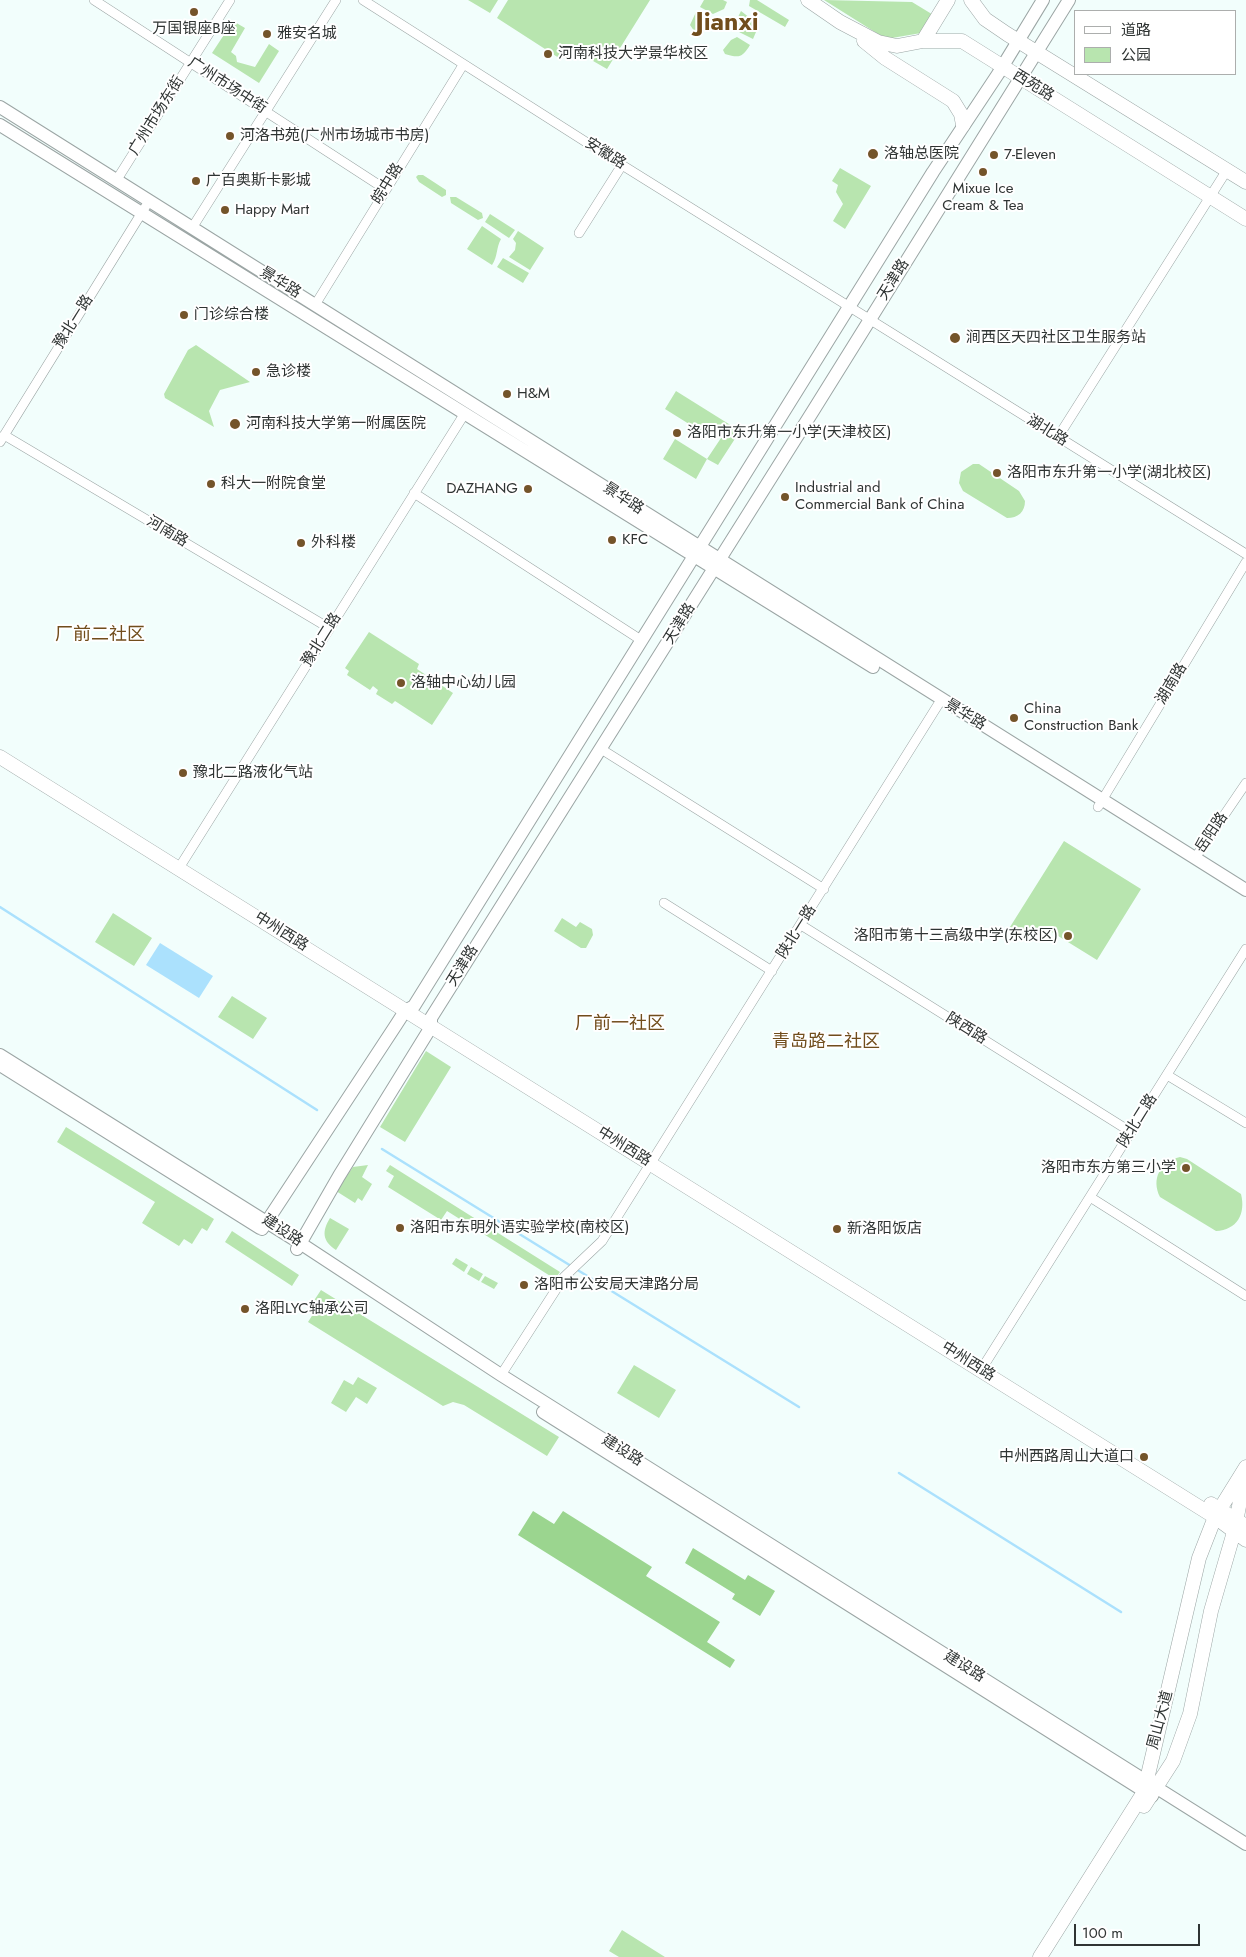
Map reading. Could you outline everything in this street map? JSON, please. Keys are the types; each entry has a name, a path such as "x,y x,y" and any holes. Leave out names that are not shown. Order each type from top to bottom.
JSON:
{"main road":[{"name":"西苑路","path":"808,0 840,22 878,42 897,46 923,41 962,41 1246,219"},
{"path":"923,41 948,0"},
{"name":"西苑路","path":"971,0 985,19 1018,41 1246,182"},
{"name":"天津路","path":"265,1225 410,1009 849,306 1043,0"},
{"name":"天津路","path":"298,1246 431,1022 1069,0"},
{"path":"840,22 885,58 952,101 961,114 963,125"},
{"name":"景华路","path":"0,107 315,304 696,552"},
{"name":"景华路","path":"0,125 466,413 716,564 1100,804 1246,900"},
{"name":"中州西路","path":"0,747 410,1009 1239,1526 1246,1540"},
{"name":"中州西路","path":"0,757 181,864"},
{"name":"景华路","path":"1100,804 1195,858 1246,890"},
{"name":"建设路","path":"0,1055 1150,1789 1246,1853"},
{"name":"建设路","path":"0,1065 265,1225"},
{"name":"建设路","path":"298,1246 574,1432 1150,1789 1246,1844"},
{"name":"周山大道","path":"1049,1957 1150,1789 1199,1558 1217,1513 1246,1467"},
{"name":"周山大道","path":"1040,1957 1150,1789 1173,1761 1190,1714 1212,1611 1239,1526 1240,1496 1246,1487"}],"street":[{"name":"广州市场中街","path":"94,0 385,189"},
{"name":"广州市场东街","path":"116,181 230,0"},
{"path":"192,228 336,0"},
{"name":"安徽路","path":"363,0 622,165 849,306"},
{"name":"皖中路","path":"315,304 463,64"},
{"path":"579,233 622,165"},
{"path":"1058,437 1227,170"},
{"name":"豫北一路","path":"2,439 149,201"},
{"name":"湖北路","path":"849,306 1246,554"},
{"name":"豫北二路","path":"181,864 466,413"},
{"name":"河南路","path":"2,439 329,628"},
{"path":"414,493 641,640"},
{"name":"湖南路","path":"1100,804 1246,562"},
{"name":"陕北一路","path":"501,1375 564,1277 602,1241 654,1161 939,703"},
{"path":"601,749 824,888"},
{"name":"岳阳路","path":"1195,858 1246,783"},
{"path":"664,903 772,972"},
{"name":"陕西路","path":"801,926 1131,1132"},
{"name":"陕北二路","path":"983,1366 1246,949"},
{"path":"1167,1074 1246,1123"},
{"path":"1090,1197 1246,1296"}],"green space":[{"path":"468,0 498,0 490,13"},
{"path":"508,0 650,0 607,69 567,46 559,58 497,18"},
{"path":"704,0 723,0 727,2 724,9 713,14 700,7"},
{"path":"750,0 757,0 789,20 785,27 749,6"},
{"path":"824,0 912,2 935,16 927,32 886,39"},
{"path":"741,11 759,25 753,39 739,32 740,21 738,17"},
{"path":"696,12 708,19 707,27 699,38 690,25"},
{"path":"233,21 245,28 231,52 236,56 237,62 255,67 269,44 279,51 259,83 212,53"},
{"path":"737,37 750,45 740,56 725,54 723,50 731,40"},
{"path":"840,168 871,186 845,229 833,221 843,204 836,192 838,185 832,181"},
{"path":"423,175 446,190 446,195 442,197 419,182 416,177"},
{"path":"450,197 456,197 482,213 483,218 478,220 451,203"},
{"path":"490,214 515,230 509,238 485,222"},
{"path":"482,226 501,239 492,265 467,249"},
{"path":"518,231 544,248 530,270 509,257 515,250 516,243 513,239"},
{"path":"503,258 529,273 523,283 497,267"},
{"path":"196,345 250,382 220,390 209,411 214,427 165,398 164,394 188,350"},
{"path":"676,391 740,431 718,465 707,459 723,435 710,427 702,440 686,429 689,424 665,409"},
{"path":"675,439 707,459 696,479 663,459"},
{"path":"973,464 979,464 1019,491 1025,501 1024,508 1020,514 1007,518 963,491 959,483 961,472"},
{"path":"369,632 419,664 417,669 453,693 432,725 395,701 392,704 376,694 378,690 373,686 370,690 347,675 349,671 345,668"},
{"path":"1064,841 1141,889 1097,960 1042,926 1032,941 1010,927"},
{"path":"113,913 152,938 134,966 95,942"},
{"path":"562,918 576,927 580,922 592,929 593,935 586,948 581,948 554,931"},
{"path":"232,996 267,1018 253,1039 218,1017"},
{"path":"426,1051 451,1067 405,1142 380,1127"},
{"path":"66,1127 214,1219 207,1231 202,1228 192,1244 184,1239 179,1246 142,1223 155,1202 57,1142"},
{"path":"1180,1157 1187,1159 1241,1194 1241,1214 1238,1220 1229,1228 1216,1231 1160,1197 1157,1190 1159,1172 1167,1163"},
{"path":"368,1165 362,1177 372,1184 362,1201 358,1198 355,1203 336,1191 353,1167"},
{"path":"390,1165 560,1272 555,1279 447,1211 441,1220 388,1187 394,1176 386,1171"},
{"path":"330,1218 349,1229 336,1250 328,1243 325,1235"},
{"path":"232,1231 299,1275 292,1286 225,1242"},
{"path":"456,1258 468,1265 464,1272 452,1264"},
{"path":"471,1267 483,1274 479,1281 467,1274"},
{"path":"485,1276 498,1283 494,1289 481,1282"},
{"path":"321,1290 559,1437 547,1456 464,1405 453,1402 443,1406 308,1322 319,1305 313,1302"},
{"path":"634,1365 676,1390 659,1418 617,1393"},
{"path":"358,1377 377,1388 367,1404 356,1397 346,1412 331,1403 344,1380 353,1385"},
{"path":"533,1511 554,1524 563,1511 652,1567 646,1576 720,1622 707,1642 735,1660 730,1668 518,1535"},
{"path":"693,1548 745,1580 748,1575 775,1591 760,1616 732,1599 735,1594 685,1563"},
{"path":"622,1930 665,1957 619,1957 609,1951"}],"water":[{"path":"160,943 213,976 199,998 146,965"}],"waterway":[{"path":"0,907 317,1110"},
{"path":"382,1149 799,1407"},
{"path":"899,1473 1121,1612"}],"place":[{"name":"万国银座B座","path":"194,12"},
{"name":"雅安名城","path":"267,34"},
{"name":"河南科技大学景华校区","path":"548,54"},
{"name":"河洛书苑(广州市场城市书房)","path":"230,136"},
{"name":"洛轴总医院","path":"873,154"},
{"name":"7-Eleven","path":"994,155"},
{"name":"Mixue Ice Cream & Tea","path":"983,172"},
{"name":"广百奥斯卡影城","path":"196,181"},
{"name":"Happy Mart","path":"225,210"},
{"name":"门诊综合楼","path":"184,315"},
{"name":"涧西区天四社区卫生服务站","path":"955,338"},
{"name":"急诊楼","path":"256,372"},
{"name":"H&M","path":"507,394"},
{"name":"河南科技大学第一附属医院","path":"235,424"},
{"name":"洛阳市东升第一小学(天津校区)","path":"677,433"},
{"name":"洛阳市东升第一小学(湖北校区)","path":"997,473"},
{"name":"科大一附院食堂","path":"211,484"},
{"name":"DAZHANG","path":"528,489"},
{"name":"Industrial and Commercial Bank of China","path":"785,497"},
{"name":"KFC","path":"612,540"},
{"name":"外科楼","path":"301,543"},
{"name":"洛轴中心幼儿园","path":"401,683"},
{"name":"China Construction Bank","path":"1014,718"},
{"name":"豫北二路液化气站","path":"183,773"},
{"name":"洛阳市第十三高级中学(东校区)","path":"1068,936"},
{"name":"洛阳市东方第三小学","path":"1186,1168"},
{"name":"洛阳市东明外语实验学校(南校区)","path":"400,1228"},
{"name":"新洛阳饭店","path":"837,1229"},
{"name":"洛阳市公安局天津路分局","path":"524,1285"},
{"name":"洛阳LYC轴承公司","path":"245,1309"},
{"name":"中州西路周山大道口","path":"1144,1457"}],"district":[{"name":"Jianxi","path":"727,24"},
{"name":"厂前二社区","path":"100,636"},
{"name":"厂前一社区","path":"620,1025"},
{"name":"青岛路二社区","path":"826,1043"}]}
